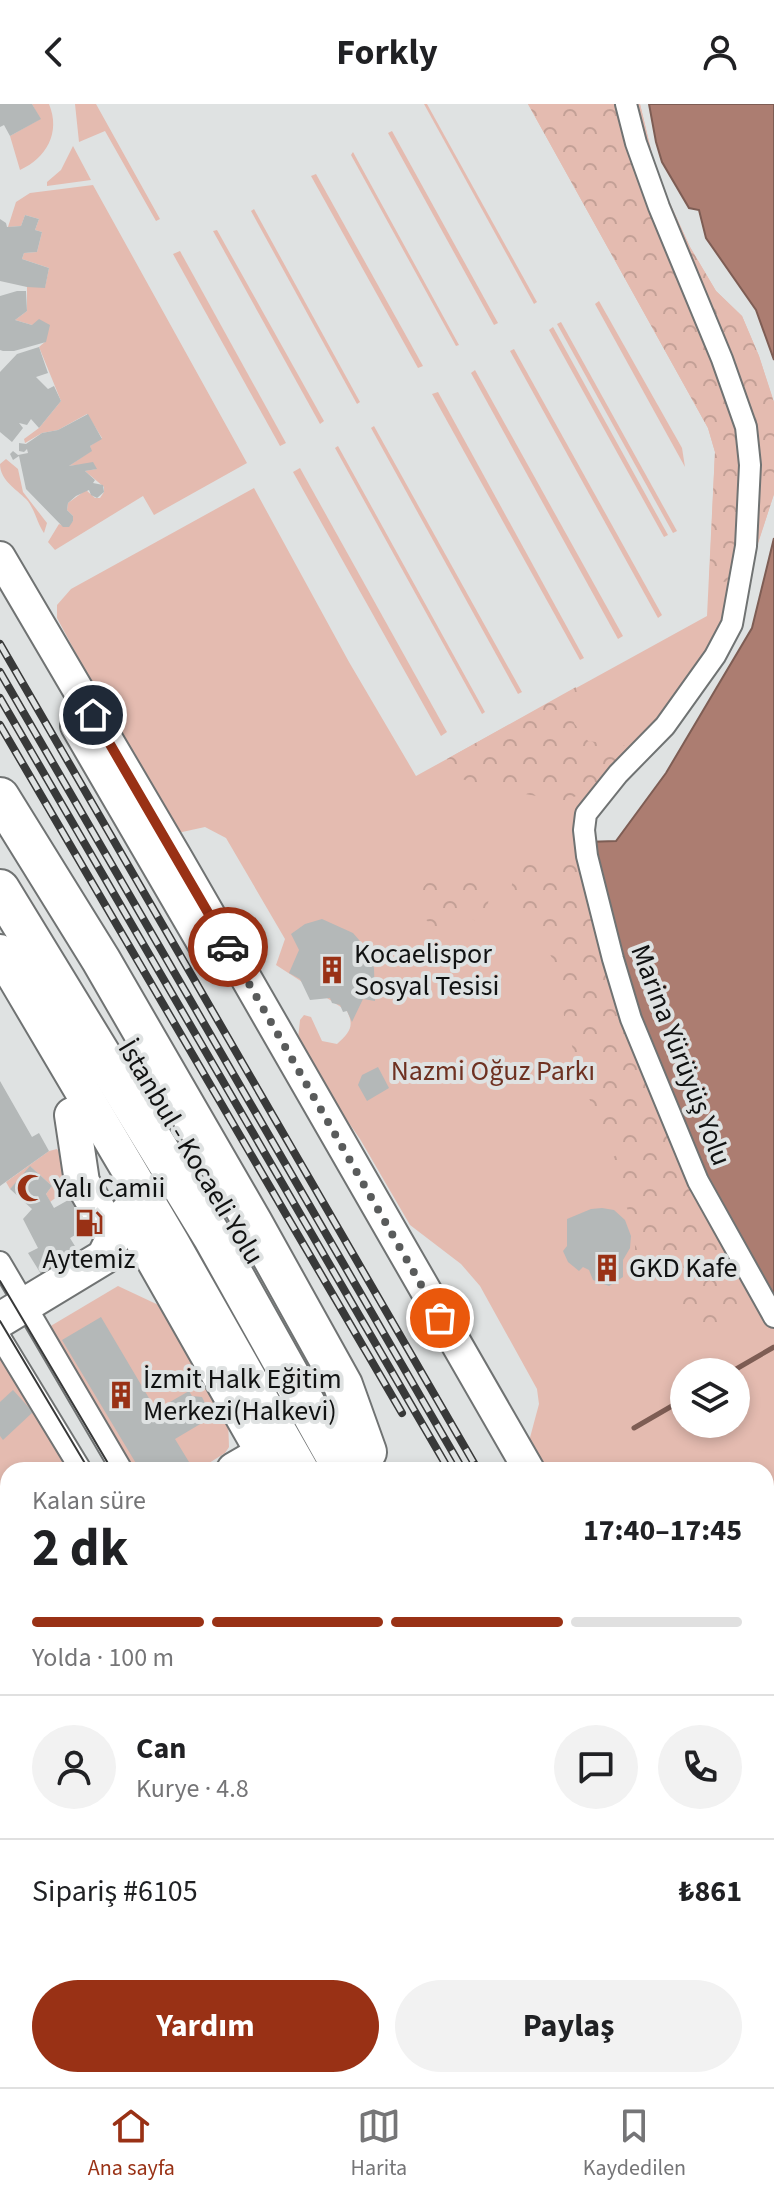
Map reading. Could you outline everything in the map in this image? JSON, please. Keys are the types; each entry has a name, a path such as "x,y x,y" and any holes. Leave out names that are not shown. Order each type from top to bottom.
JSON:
{"highway":[{"path":"0,797 101,960 343,1385 362,1462"},
{"name":"İstanbul - Kocaeli Yolu","path":"0,838 152,1084 361,1462"},
{"path":"0,889 105,1058 252,1308 361,1462"}],"main road":[{"path":"0,557 524,1462"},
{"path":"0,597 502,1462"},
{"path":"0,952 172,1243 273,1454"},
{"path":"0,993 163,1275 273,1454"},
{"path":"72,1115 82,1182 122,1247 163,1275"},
{"path":"12,1312 104,1257 112,1234"},
{"path":"254,1462 273,1454"}],"street":[{"name":"Marina Yürüyüş Yolu","path":"626,104 659,207 722,359 746,427 750,465 748,520 732,624 690,694 586,814 587,856 631,1019 698,1181 774,1317"},
{"path":"0,1262 12,1312 116,1462"},
{"path":"0,1337 76,1462"}],"green space":[{"path":"32,104 49,104 52,134 37,159 20,170 10,136 40,119"},
{"path":"75,104 96,104 160,219 156,221 105,131 79,142"},
{"path":"424,104 427,104 537,302 534,304"},
{"name":"Nazmi Oğuz Parkı","path":"528,104 640,104 657,175 690,247 716,291 742,316 774,402 774,494 732,624 584,830 774,1317 774,1462 538,1462 528,1445 539,1404 537,1389 480,1286 461,1264 410,1225 360,1139 297,1048 300,1020 304,1015 311,1017 322,1041 337,1044 350,1029 347,1011 276,965 285,939 226,838 205,827 173,834 57,618 57,605 71,589 254,488 349,662 416,776 707,616 715,452 708,428"},
{"path":"528,104 640,104 657,175 690,247 716,291 742,316 774,403 774,494 746,579 709,584 715,452 708,428"},
{"path":"392,131 498,323 494,325 388,133"},
{"path":"73,146 91,180 47,186 47,182 61,170"},
{"path":"353,152 459,345 456,346 351,155"},
{"path":"316,174 423,366 418,368 311,176"},
{"path":"93,185 247,463 154,515 143,496 55,550 48,542 59,524 66,527 73,521 67,510 68,503 86,490 95,498 100,498 104,492 104,487 85,471 96,469 93,463 69,466 91,451 90,446 102,438 87,414 25,443 24,439 39,428 61,401 39,347 46,341 32,325 15,320 27,311 27,287 45,287 49,268 22,259 24,253 37,252 42,232 35,230 39,219 25,215 21,226 8,227 16,202 30,193"},
{"path":"254,209 360,402 357,404 251,211"},
{"path":"217,230 324,421 320,424 213,231"},
{"path":"180,251 286,443 280,446 173,254"},
{"path":"599,301 682,448 685,467 595,304"},
{"path":"561,322 677,531 673,533 557,324"},
{"path":"553,327 668,535 664,537 549,330"},
{"path":"514,349 662,615 658,618 510,351"},
{"path":"475,370 623,636 618,639 471,373"},
{"path":"438,392 584,658 580,660 432,394"},
{"path":"374,426 522,692 518,694 371,428"},
{"path":"338,446 485,712 482,714 335,448"},
{"path":"6,459 18,469 23,492 47,523 44,533 29,502 3,475 0,464"},
{"path":"300,468 447,732 441,736 293,472"},
{"path":"576,687 578,700 574,723 588,741 626,746 639,751 608,787 587,791 565,801 486,787 456,777 447,759"},
{"path":"551,854 587,856 761,1292 717,1332 701,1327 684,1312 679,1297 676,1263 663,1268 657,1279 643,1281 634,1266 635,1239 629,1213 618,1193 596,1168 618,1154 583,1087 564,1016 557,967 531,920 516,915 512,902 513,881 521,862"},
{"path":"451,872 484,876 491,890 485,916 479,923 466,915 458,925 442,930 424,916 417,894 430,880"},
{"path":"57,1149 72,1171 65,1191 50,1202 46,1194 52,1186 31,1167 10,1189 6,1182 49,1151"},
{"path":"118,1286 167,1309 228,1418 229,1447 225,1453 211,1462 128,1462 49,1327"},
{"path":"0,1353 67,1462 0,1462"}],"shaded area":[{"path":"649,104 774,104 774,360 756,310 706,238 699,210 689,208 662,162"},
{"path":"774,538 774,1317 666,1105 586,842 616,841 666,773 752,628"}],"building":[{"path":"0,104 32,104 41,119 10,136 4,125 0,127"},
{"path":"25,215 39,219 35,230 42,232 37,252 24,253 22,259 49,268 45,288 0,281 0,219 7,227 21,226"},
{"path":"26,291 27,311 15,320 32,325 39,319 50,325 46,342 3,351 0,350 0,296"},
{"path":"39,347 48,373 36,377 48,389 54,386 61,401 39,428 31,419 27,425 19,423 23,428 12,442 0,432 0,372 17,354"},
{"path":"88,414 102,439 90,446 92,451 69,466 93,462 97,469 85,471 95,480 93,483 103,485 104,492 97,498 89,490 76,496 68,503 67,510 73,521 69,527 63,527 26,489 19,456 13,460 10,454 13,451 18,455 28,453 27,449 19,451 19,443 26,444 42,433 58,430"},
{"name":"Kocaelispor Sosyal Tesisi","path":"322,919 353,933 366,948 374,968 375,1001 363,999 352,1022 347,1011 343,1012 340,1005 332,1003 330,998 310,1000 300,979 289,973 299,950 291,934 305,924"},
{"path":"378,1067 389,1088 367,1101 358,1085 362,1075"},
{"path":"0,1081 32,1137 39,1133 49,1151 0,1186"},
{"path":"30,1166 52,1186 46,1194 54,1208 79,1194 96,1223 70,1238 78,1251 41,1274 28,1253 38,1248 23,1219 32,1209 10,1189"},
{"path":"602,1208 614,1210 625,1220 631,1236 630,1248 623,1260 623,1277 609,1286 593,1280 589,1270 583,1267 579,1271 568,1262 563,1251 567,1246 567,1219"},
{"name":"İzmit Halk Eğitim Merkezi(Halkevi)","path":"101,1317 156,1410 189,1391 192,1396 202,1397 207,1408 207,1420 175,1439 189,1462 135,1462 62,1340"},
{"path":"13,1390 33,1412 3,1440 0,1436 0,1402"}],"waterway":[{"path":"750,1361 774,1347"},
{"path":"634,1428 670,1407"}],"tram line":[{"path":"0,1281 107,1462"},
{"path":"0,1321 84,1462"}],"railway":[{"path":"0,644 473,1462"},
{"path":"0,672 458,1462"},
{"path":"0,698 444,1462"},
{"path":"0,725 402,1413"}],"way so far":[{"path":"228,947 440,1318"}],"place":[{"name":"Kocaelispor Sosyal Tesisi","path":"332,970"},
{"name":"Yalı Camii","path":"31,1188"},
{"name":"Aytemiz","path":"89,1223"},
{"name":"GKD Kafe","path":"607,1268"},
{"name":"İzmit Halk Eğitim Merkezi(Halkevi)","path":"121,1395"}],"route":[{"path":"93,715 228,947"}]}
